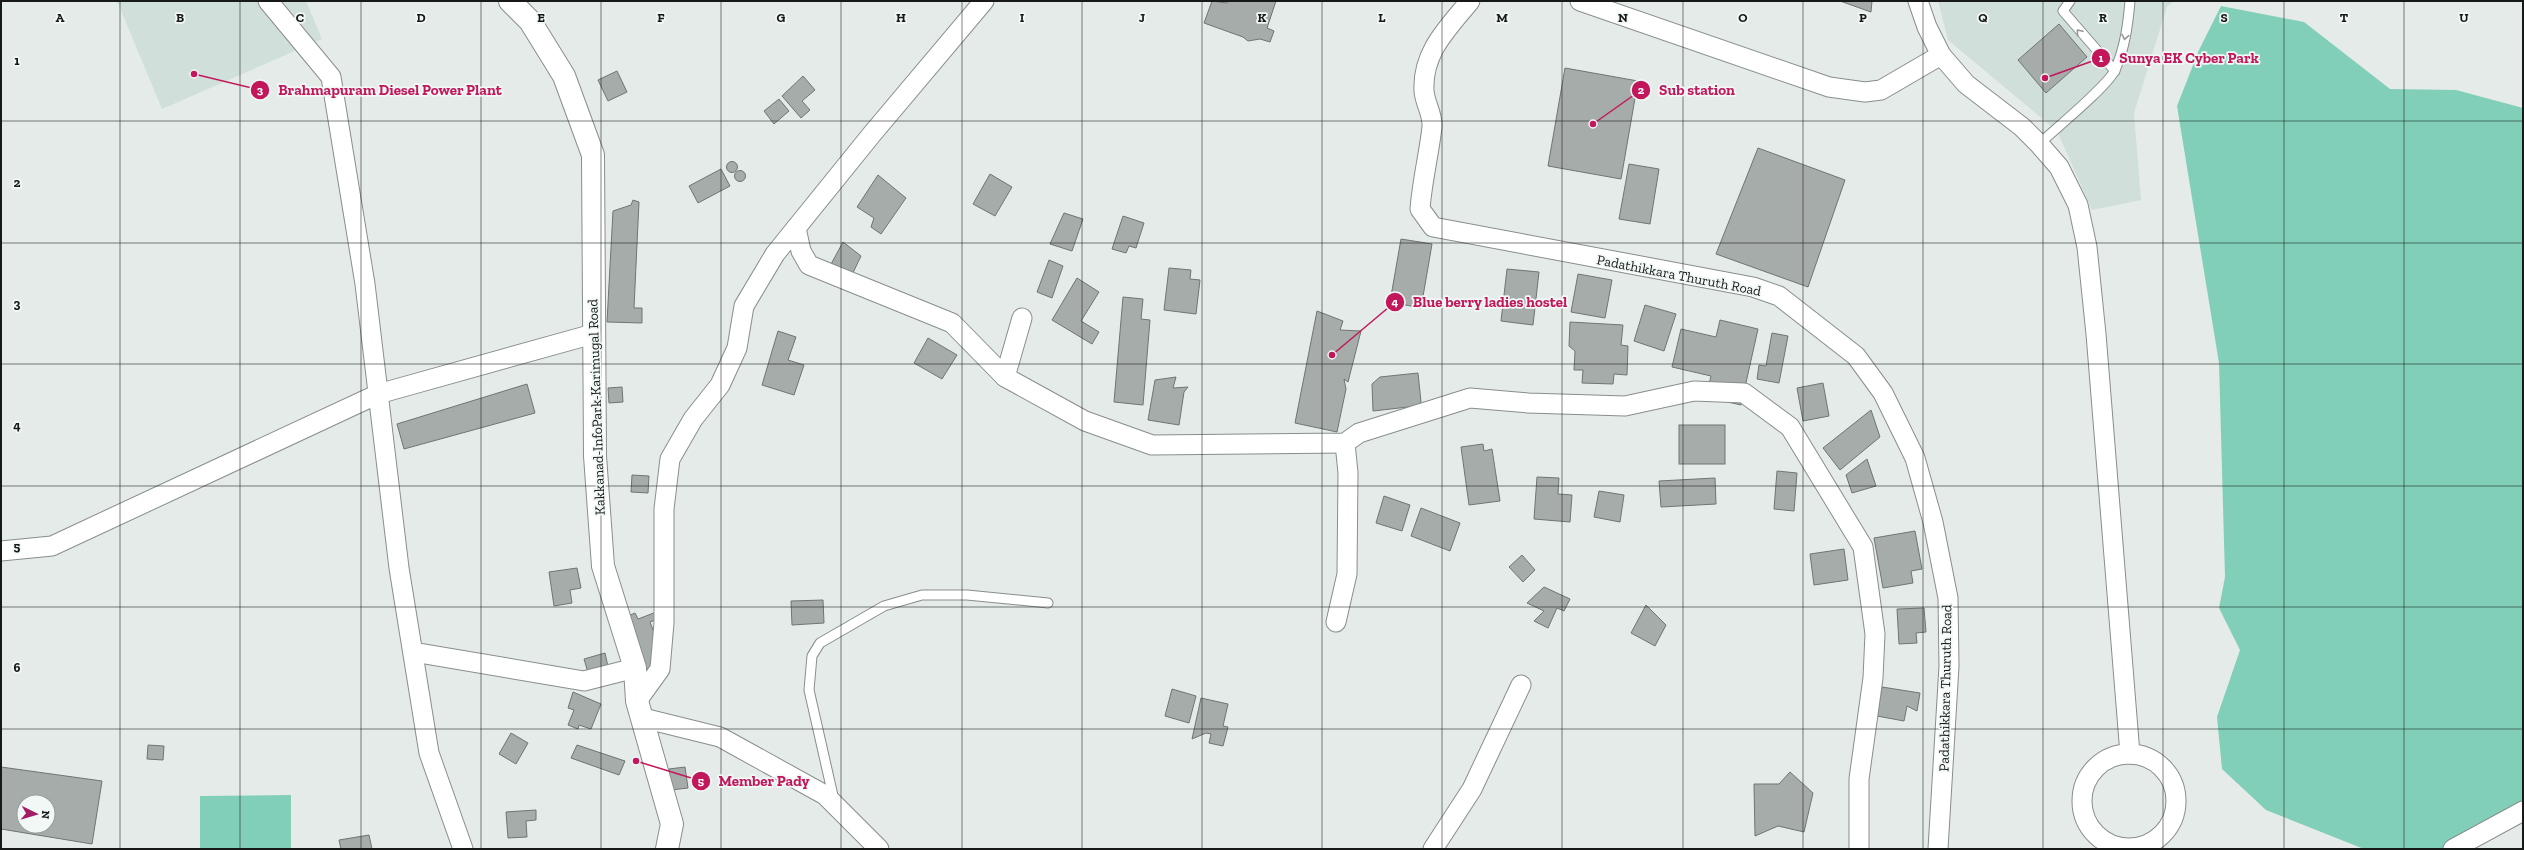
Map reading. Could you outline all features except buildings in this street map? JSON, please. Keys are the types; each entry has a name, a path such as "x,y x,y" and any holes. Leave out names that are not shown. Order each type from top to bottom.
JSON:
{"main road":[{"name":"Kakkanad-InfoPark-Karimugal Road","path":"510,1 530,22 564,76 593,155 595,456 603,566 635,668 640,709 672,824 667,849"}],"street":[{"path":"268,1 331,77 365,284 399,568 429,753 463,849"},
{"path":"879,849 825,795 720,738 640,709 660,669 664,623 663,516 670,459 693,419 720,385 737,348 744,306 753,286 774,254 984,1"},
{"name":"Padathikkara Thuruth Road","path":"1470,1 1430,52 1426,75 1424,92 1431,110 1432,126 1423,176 1420,209 1433,227 1753,287 1779,296 1856,356 1883,393 1914,458 1933,522 1948,598 1949,666 1938,849"},
{"path":"1580,1 1829,87 1865,92 1881,90 1941,55"},
{"path":"1918,1 1927,27 1941,55 1966,84 2022,126 2059,167 2078,205 2087,247 2130,754"},
{"path":"796,228 802,251 809,265 952,323 1005,377 1085,421 1152,445 1346,444 1359,433 1470,398 1528,403 1625,406 1694,391 1744,393 1790,427 1863,547 1875,634 1873,678 1859,779 1859,849"},
{"path":"1005,377 1022,318"},
{"path":"1,551 52,546 378,394 593,334"},
{"path":"1336,622 1347,574 1348,473 1346,444"},
{"path":"413,652 584,681 635,668"},
{"path":"1433,849 1472,790 1521,686"},
{"path":"2130,754 2148,757 2163,768 2173,783 2176,802 2172,820 2162,835 2146,846 2128,849 2110,845 2095,834 2085,819 2082,800 2085,782 2096,767 2111,757 2130,754"},
{"path":"2453,849 2523,811"}],"lane":[{"path":"2070,1 2064,12 2115,71"},
{"path":"2038,144 2089,98 2115,71 2125,40 2130,1"},
{"path":"835,805 809,690 812,656 820,643 884,606 922,595 967,595 1048,603"}],"shaded area":[{"path":"117,1 306,1 322,39 162,109"},
{"path":"1938,1 2174,1 2167,7 2134,113 2141,200 2092,210 2057,131 1948,40"}],"green space":[{"path":"2221,6 2304,22 2390,89 2456,90 2523,108 2523,800 2443,849 2364,849 2266,810 2222,769 2217,717 2240,650 2219,608 2225,577 2219,363 2177,106 2199,50"},
{"path":"291,795 291,849 200,849 200,796"}],"place":[{"name":"Brahmapuram Diesel Power Plant","path":"194,74"},
{"name":"Sunya EK Cyber Park","path":"2045,78"},
{"name":"Sub station","path":"1593,124"},
{"name":"Blue berry ladies hostel","path":"1332,355"},
{"name":"Member Pady","path":"636,761"}]}
